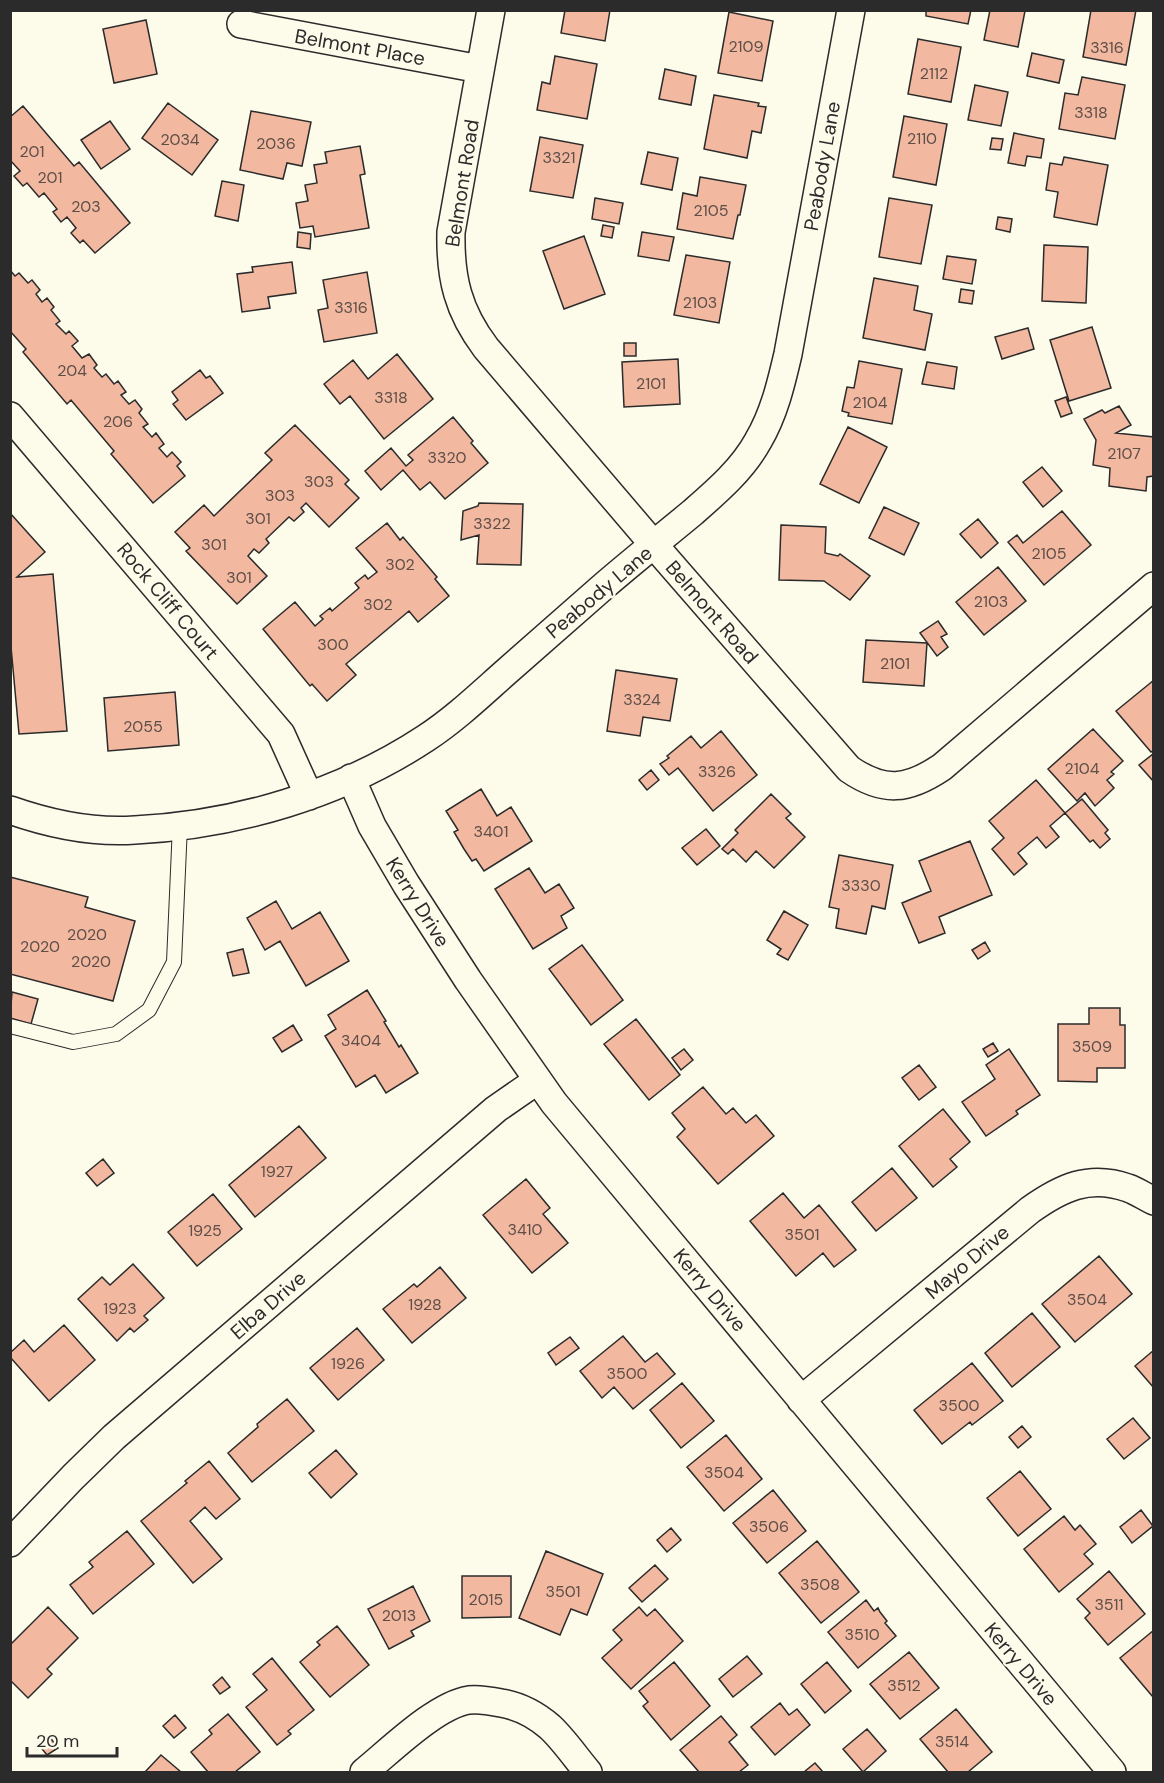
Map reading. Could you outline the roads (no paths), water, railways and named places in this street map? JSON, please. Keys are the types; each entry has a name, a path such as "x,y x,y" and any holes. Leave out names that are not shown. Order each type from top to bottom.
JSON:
{"street":[{"name":"Belmont Road","path":"491,10 451,231 451,259 458,298 475,333 486,348 849,769 863,779 880,785 895,786 915,783 925,778 942,767 1154,586"},
{"name":"Peabody Lane","path":"10,810 50,822 97,829 134,831 212,821 301,800 351,778 388,761 428,736 465,708 721,488 758,441 777,399 788,354 851,10"},
{"name":"Belmont Place","path":"241,24 480,69"},
{"name":"Rock Cliff Court","path":"10,417 281,734 309,796"},
{"name":"Kerry Drive","path":"351,778 372,826 406,884 468,980 554,1103 1112,1773"},
{"name":"Elba Drive","path":"10,1543 114,1437 496,1109 538,1080"},
{"name":"Mayo Drive","path":"801,1400 1052,1194 1070,1186 1108,1183 1129,1188 1154,1201"},
{"path":"364,1773 429,1719 469,1700 512,1704 533,1714 551,1728 588,1773"}],"lane":[{"path":"10,1026 73,1042 116,1034 149,1010 174,962 180,825"}]}
